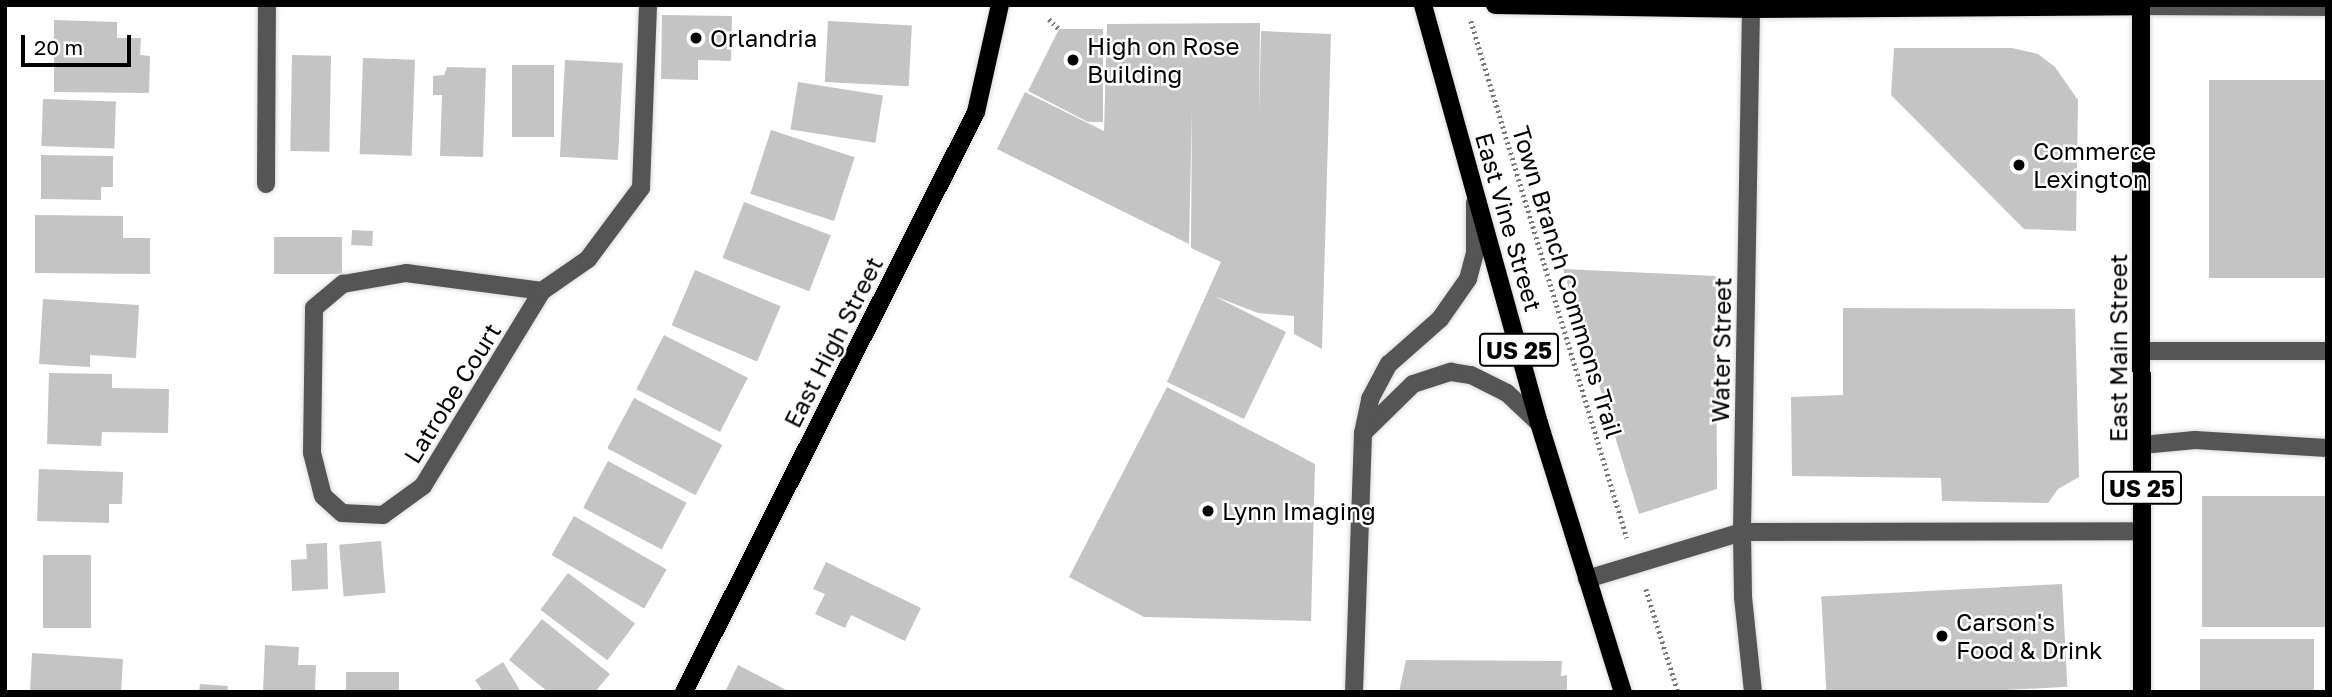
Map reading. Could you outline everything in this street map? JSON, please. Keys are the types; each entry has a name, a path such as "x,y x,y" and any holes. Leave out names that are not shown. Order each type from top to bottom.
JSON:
{"main road":[{"name":"East High Street","path":"684,692 976,112 1000,5"},
{"name":"East Vine Street","path":"1423,5 1539,423 1623,692"},
{"path":"1495,5 1751,9 2141,5"},
{"name":"East Main Street","path":"2141,5 2142,692"}],"street":[{"path":"266,184 267,5"},
{"name":"Latrobe Court","path":"542,291 406,273 343,284 314,308 313,453 323,496 342,513 383,516 423,486 542,291 588,260 641,188 648,5"},
{"path":"2141,5 2327,7"},
{"name":"Water Street","path":"1751,9 1742,532 1743,605 1753,692"},
{"path":"1354,692 1363,433 1378,380 1389,364 1440,319 1468,279 1475,252 1475,189"},
{"path":"2142,351 2327,351"},
{"path":"1363,433 1413,384 1451,372 1471,375 1507,393 1539,423"},
{"path":"2142,445 2196,440 2327,448"},
{"path":"1587,579 1742,532 2142,531"}],"path":[{"path":"1049,19 1059,29"},
{"name":"Town Branch Commons Trail","path":"1475,36 1627,539"},
{"path":"1649,596 1678,692"}],"building":[{"name":"Orlandria","path":"662,15 732,16 731,61 698,60 698,80 661,79"},
{"path":"54,20 117,22 117,38 141,38 140,55 150,56 149,93 54,92"},
{"path":"828,21 912,25 909,86 825,82"},
{"path":"1260,23 1259,116 1261,31 1331,34 1322,349 1294,334 1294,316 1258,313 1214,296 1286,332 1244,419 1167,382 1221,262 1191,248 1192,107 1189,244 997,149 1025,92 1104,131 1107,24"},
{"name":"High on Rose Building","path":"1059,29 1103,29 1103,122 1088,122 1028,91"},
{"name":"Commerce Lexington","path":"1894,48 2012,48 2038,54 2055,67 2078,100 2076,231 2024,229 1891,95"},
{"path":"292,55 331,56 329,152 290,151"},
{"path":"363,58 415,60 412,156 360,154"},
{"path":"565,60 623,63 618,160 560,157"},
{"path":"512,65 554,65 554,137 512,137"},
{"path":"447,67 486,68 483,157 440,156 442,95 433,95 433,76 444,75"},
{"path":"2209,80 2327,80 2327,278 2209,278"},
{"path":"798,82 883,95 875,143 790,129"},
{"path":"43,99 116,102 114,149 41,146"},
{"path":"771,130 855,157 834,221 750,194"},
{"path":"41,155 113,156 113,187 101,187 101,200 41,199"},
{"path":"744,202 831,235 809,291 722,258"},
{"path":"35,215 123,216 123,238 150,238 150,274 35,273"},
{"path":"352,230 373,231 372,246 351,245"},
{"path":"274,237 342,237 342,274 274,274"},
{"path":"1563,269 1716,276 1717,489 1639,514"},
{"path":"695,270 781,306 757,362 672,325"},
{"path":"43,299 139,305 136,358 90,355 90,367 39,364"},
{"path":"1843,308 2075,309 2079,477 2058,489 2048,503 1942,501 1941,478 1792,476 1791,397 1843,395"},
{"path":"664,335 748,378 720,432 636,389"},
{"path":"49,373 112,374 112,388 169,389 168,433 102,432 101,446 47,444"},
{"name":"Lynn Imaging","path":"1167,387 1315,464 1311,621 1144,617 1069,577"},
{"path":"634,398 722,445 696,495 607,448"},
{"path":"608,461 687,503 662,550 583,508"},
{"path":"39,469 123,472 122,504 109,504 109,523 37,521"},
{"path":"2202,496 2327,496 2327,627 2202,627"},
{"path":"574,516 667,570 644,608 552,555"},
{"path":"381,541 386,593 344,596 339,545"},
{"path":"327,543 328,589 292,591 291,560 307,559 306,544"},
{"path":"43,555 91,555 91,628 43,628"},
{"path":"826,562 921,608 905,641 851,615 845,628 815,614 825,594 813,589"},
{"path":"568,573 635,624 607,660 540,610"},
{"name":"Carson's Food & Drink","path":"2062,584 2067,687 1969,692 1826,692 1821,597"},
{"path":"542,619 610,674 595,692 548,692 509,660"},
{"path":"2200,639 2314,639 2314,690 2200,690"},
{"path":"265,645 299,647 298,665 316,665 315,692 263,692"},
{"path":"32,653 123,659 121,692 30,692"},
{"path":"1406,660 1562,661 1561,676 1567,675 1567,692 1399,692"},
{"path":"503,662 521,692 483,692 475,680"},
{"path":"738,665 790,692 725,692"},
{"path":"346,672 399,672 399,692 346,692"},
{"path":"200,684 228,686 227,692 199,692"}],"place":[{"name":"Orlandria","path":"696,38"},
{"name":"High on Rose Building","path":"1073,60"},
{"name":"Commerce Lexington","path":"2019,165"},
{"name":"Lynn Imaging","path":"1208,511"},
{"name":"Carson's Food & Drink","path":"1942,636"}]}
